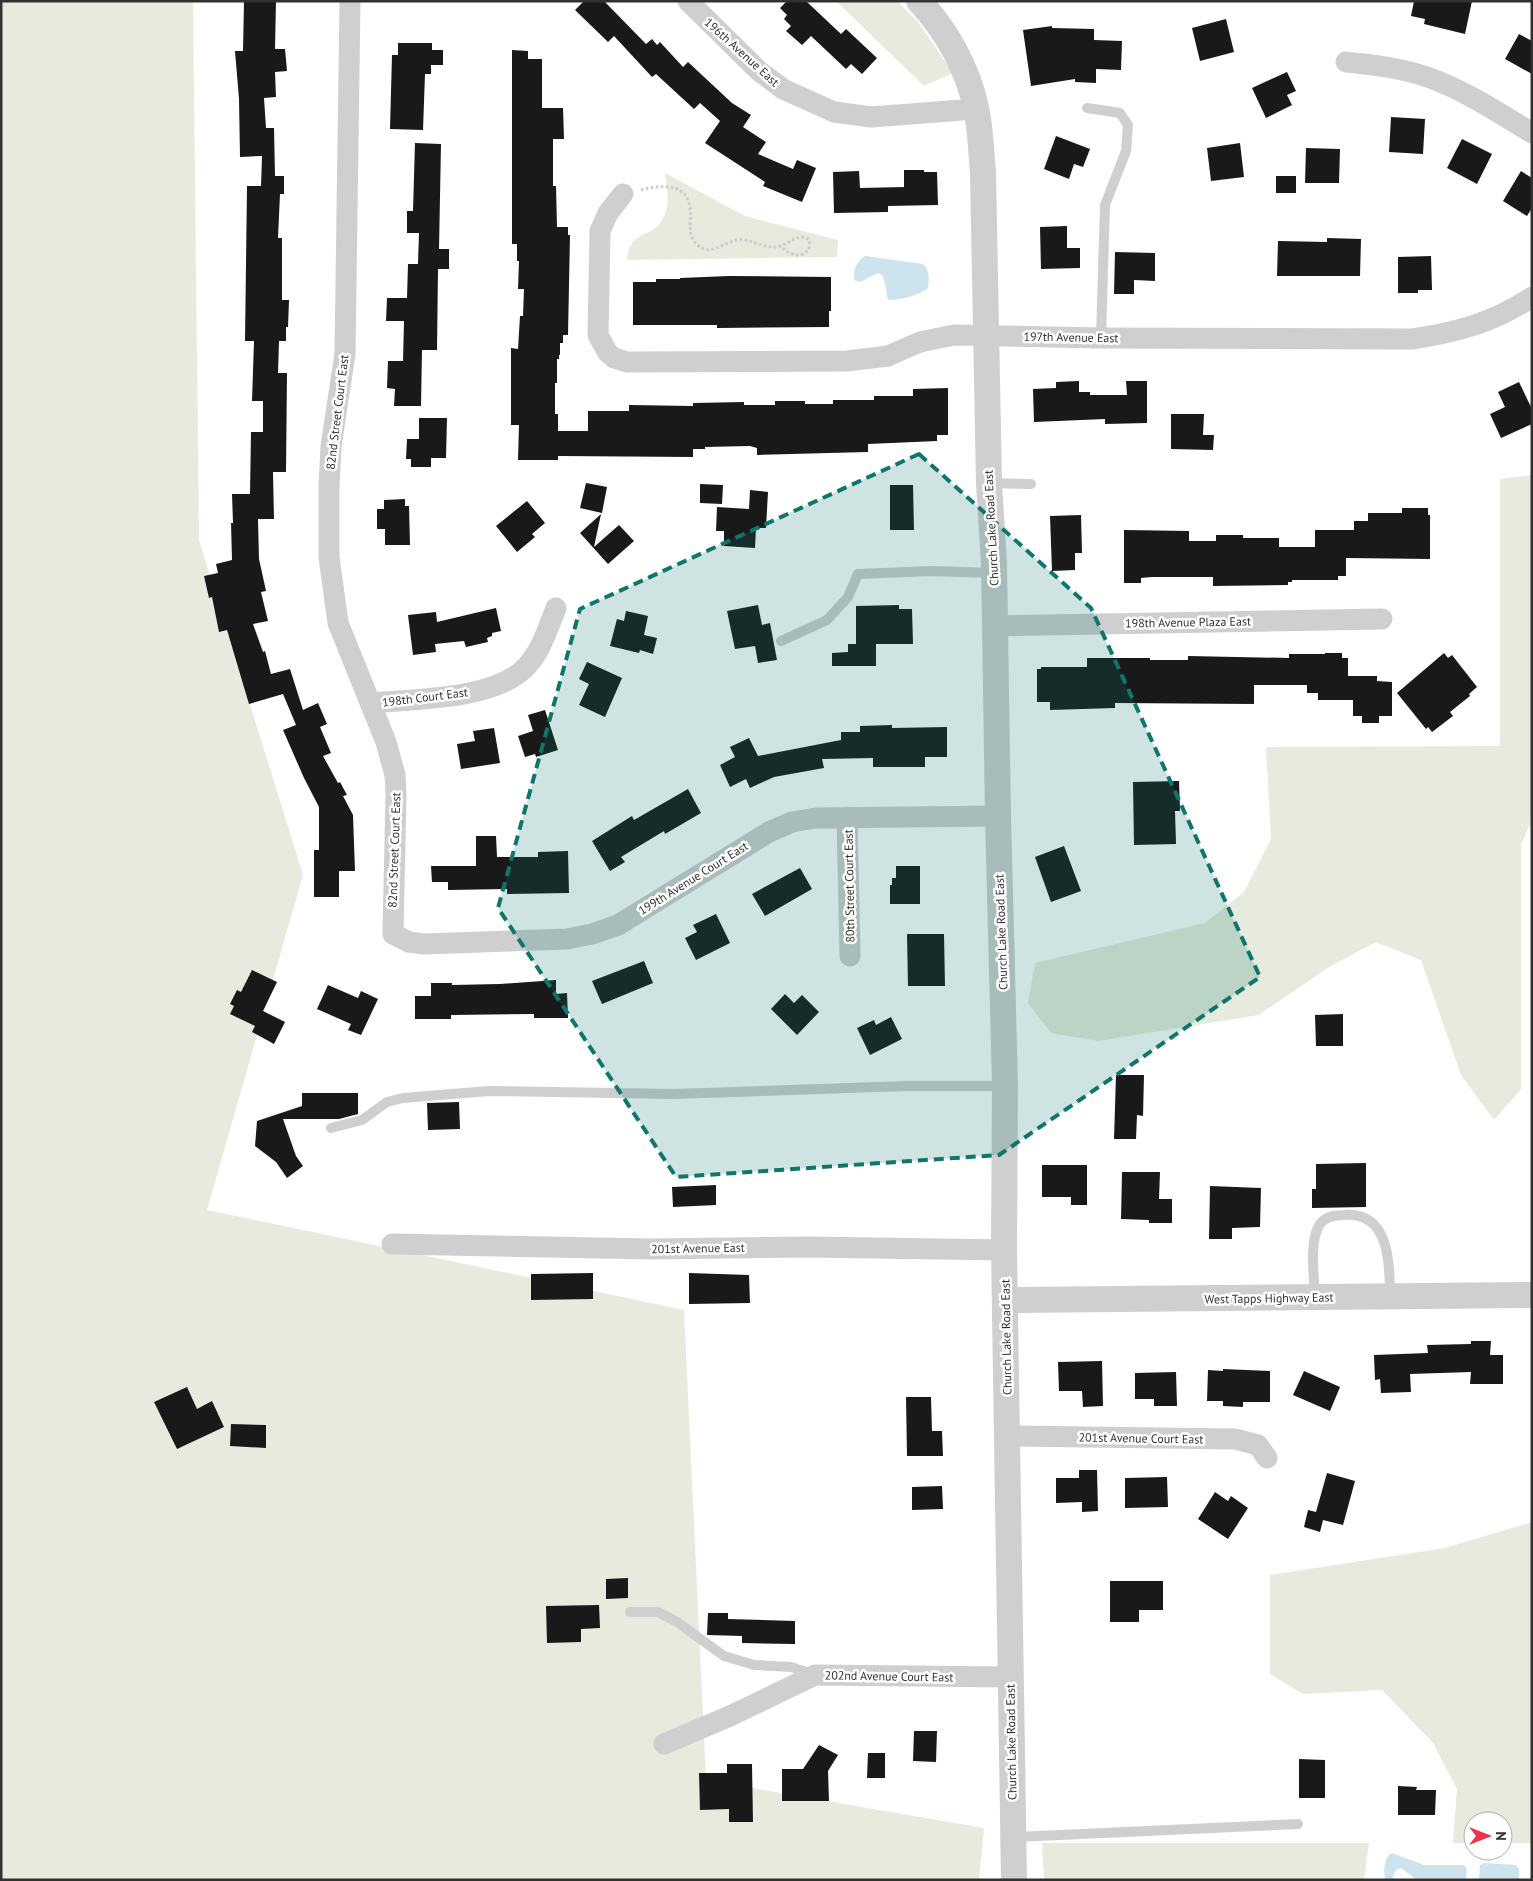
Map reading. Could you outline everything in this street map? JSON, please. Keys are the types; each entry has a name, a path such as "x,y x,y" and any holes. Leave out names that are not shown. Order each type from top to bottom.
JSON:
{"street":[{"name":"82nd Street Court East","path":"350,1 345,354 331,446 329,557 338,623 386,742 395,775 392,932"},
{"name":"196th Avenue East","path":"688,1 746,58 775,83 798,96 834,112 870,117 976,109"},
{"name":"Church Lake Road East","path":"919,1 934,19 955,52 970,85 980,132 983,173 1005,1086 1004,1250 1014,1880"},
{"path":"1346,62 1378,66 1430,78 1472,97 1532,133"},
{"name":"197th Avenue East","path":"623,194 608,213 600,231 598,334 608,353 614,358 627,362 847,361 888,356 920,342 954,334 1101,338 1412,339 1451,333 1483,323 1532,297"},
{"name":"198th Court East","path":"370,703 454,696 497,686 513,678 527,666 540,648 556,608"},
{"name":"198th Avenue Plaza East","path":"995,626 1382,619"},
{"name":"199th Avenue Court East","path":"392,932 400,939 424,944 567,939 592,934 618,925 769,832 803,820 847,817 998,816"},
{"name":"80th Street Court East","path":"847,817 850,956"},
{"name":"201st Avenue East","path":"392,1244 1004,1250"},
{"name":"West Tapps Highway East","path":"1006,1300 1532,1295"},
{"name":"201st Avenue Court East","path":"1008,1436 1235,1439 1258,1446 1267,1458"},
{"name":"202nd Avenue Court East","path":"664,1744 730,1716 815,1675 1010,1677"}],"lane":[{"path":"1087,108 1120,113 1128,125 1126,151 1105,204 1101,338"},
{"path":"989,483 1030,484"},
{"path":"781,640 826,620 848,597 858,574 931,571 994,573"},
{"path":"331,1128 362,1120 387,1102 403,1098 489,1091 674,1094 906,1086 1005,1086"},
{"path":"1315,1297 1314,1242 1320,1223 1333,1216 1356,1214 1374,1223 1384,1241 1390,1268 1390,1296"},
{"path":"630,1612 658,1612 677,1622 724,1656 754,1665 791,1667 815,1675"},
{"path":"1013,1837 1298,1824"}],"path":[{"path":"623,194 658,185 671,186 681,191 687,199 690,208 689,230 691,237 702,249 721,248 734,240 741,239 764,246 780,246 798,237 805,237 809,240 810,246 804,254 798,256 791,255 780,246"}],"highlighted area":[{"path":"919,454 1091,608 1260,977 999,1155 676,1177 498,908 580,609"}],"shaded area":[{"path":"1,1 193,1 199,540 303,875 207,1210 684,1310 706,1780 984,1828 979,1880 1,1880"},
{"path":"836,1 897,1 918,22 953,73 924,86"},
{"path":"665,173 745,216 838,240 837,257 627,260 629,250 637,238 658,226 665,215 668,197"},
{"path":"1532,475 1532,820 1521,844 1521,1089 1494,1120 1461,1075 1421,960 1376,942 1329,967 1259,1015 1098,1041 1051,1033 1028,1003 1035,963 1205,923 1244,892 1271,839 1266,747 1500,746 1500,479"},
{"path":"1532,1522 1532,1843 1513,1843 1513,1811 1463,1811 1463,1843 1453,1843 1457,1789 1433,1743 1382,1690 1303,1694 1270,1674 1270,1575 1445,1548"},
{"path":"1042,1843 1369,1843 1364,1880 1044,1880"}],"water":[{"path":"865,256 923,264 928,272 928,288 909,297 888,300 882,275 878,273 860,282 854,280 856,266"},
{"path":"1392,1853 1424,1865 1464,1865 1467,1869 1466,1880 1417,1880 1401,1868 1393,1875 1393,1880 1385,1880 1384,1869 1386,1861"},
{"path":"1484,1863 1515,1865 1519,1868 1519,1880 1479,1880 1480,1865"}],"building":[{"path":"244,1 276,1 275,49 285,49 287,71 275,72 276,97 264,98 266,128 274,128 275,176 284,176 284,194 280,194 278,238 282,238 282,300 289,300 286,341 279,341 278,373 287,373 286,472 273,472 274,519 258,519 259,559 266,591 261,592 268,621 253,624 263,652 265,651 271,674 290,669 303,710 318,703 327,724 320,727 331,753 323,756 347,795 343,796 353,815 355,871 339,871 339,897 314,897 314,850 319,850 319,807 283,730 296,725 283,694 249,704 227,630 219,632 212,597 209,598 204,576 218,573 216,564 232,560 232,494 250,494 251,432 263,432 263,401 252,401 254,341 245,341 247,186 261,186 262,156 240,157 239,99 235,51 243,51"},
{"path":"584,1 604,1 646,44 652,39 657,45 660,42 683,67 688,62 732,103 751,115 743,127 766,142 758,154 793,169 797,160 816,168 802,202 763,186 765,182 705,143 720,121 700,103 694,109 656,74 652,77 614,36 608,42 575,10"},
{"path":"787,1 806,1 841,34 846,29 877,58 862,74 851,64 846,69 811,36 802,45 786,31 791,26 784,19 787,15 780,8"},
{"path":"1414,1 1472,1 1465,34 1424,24 1425,19 1411,16"},
{"path":"1226,19 1234,52 1200,61 1192,28"},
{"path":"1052,26 1052,28 1094,29 1094,40 1122,41 1121,70 1096,69 1096,83 1075,82 1075,79 1031,86 1023,30"},
{"path":"1519,34 1532,41 1532,74 1505,59"},
{"path":"398,43 432,43 432,50 443,50 443,65 431,65 431,74 425,74 423,130 390,129 392,55 398,55"},
{"path":"512,50 528,51 528,59 542,59 542,108 563,108 564,139 553,139 553,186 556,186 557,227 568,227 568,235 570,235 568,335 563,335 563,343 560,343 560,355 559,359 557,359 557,383 555,383 555,414 558,414 558,431 588,431 588,411 629,411 629,405 693,406 693,403 744,402 744,405 775,405 775,401 805,401 805,404 833,404 833,400 874,400 874,396 913,396 913,389 948,388 948,435 937,435 937,441 868,444 868,452 757,455 757,448 750,446 705,447 705,449 693,449 693,457 558,456 558,460 518,460 519,425 511,425 511,348 518,349 520,316 523,316 524,289 518,289 519,261 517,261 517,244 512,244"},
{"path":"1287,72 1296,91 1287,95 1292,105 1266,118 1252,88"},
{"path":"1391,117 1425,119 1423,154 1389,152"},
{"path":"1056,136 1090,149 1083,167 1074,164 1069,179 1044,169"},
{"path":"1462,139 1492,154 1477,184 1447,168"},
{"path":"415,143 441,144 439,249 449,249 449,269 438,269 437,350 422,350 421,406 394,406 395,389 387,388 388,361 403,361 404,321 386,321 387,298 407,298 408,264 418,264 419,233 407,233 407,211 413,211"},
{"path":"1240,143 1244,177 1211,181 1207,148"},
{"path":"1306,148 1340,149 1339,183 1305,183"},
{"path":"904,170 937,172 938,205 888,206 888,212 834,213 833,172 859,171 860,188 904,187"},
{"path":"1521,171 1532,178 1532,208 1527,216 1503,201"},
{"path":"1276,176 1296,176 1296,193 1276,193"},
{"path":"1067,226 1067,248 1080,248 1080,268 1041,269 1040,227"},
{"path":"1327,238 1361,239 1360,276 1277,276 1278,241 1327,242"},
{"path":"1115,252 1155,253 1155,281 1134,280 1134,294 1114,294"},
{"path":"1431,256 1432,290 1418,290 1418,293 1398,293 1398,257"},
{"path":"729,276 831,277 829,327 717,328 717,325 633,325 633,282 656,282 656,279"},
{"path":"1079,381 1079,392 1090,392 1090,395 1127,395 1126,381 1147,381 1147,423 1105,424 1105,419 1034,422 1033,389 1056,388 1056,382"},
{"path":"1519,382 1532,409 1532,424 1501,438 1490,414 1505,407 1498,392"},
{"path":"1171,414 1204,414 1203,435 1214,435 1213,450 1171,449"},
{"path":"419,418 447,418 446,458 431,458 431,467 411,467 411,459 406,459 407,439 419,439"},
{"path":"586,483 607,487 602,513 580,508"},
{"path":"700,484 723,485 722,504 700,503"},
{"path":"890,485 913,485 914,530 890,530"},
{"path":"750,490 768,492 766,528 756,528 755,548 724,546 724,531 716,531 717,507 749,509"},
{"path":"405,499 405,506 409,506 410,545 385,545 385,529 377,529 377,509 384,509 384,500"},
{"path":"527,501 545,523 532,534 535,537 517,552 496,526"},
{"path":"1402,508 1428,508 1428,515 1430,515 1430,559 1346,558 1346,576 1338,576 1338,580 1292,580 1292,582 1288,582 1288,585 1213,586 1213,577 1152,577 1141,578 1141,583 1124,583 1124,530 1189,531 1189,541 1216,541 1216,535 1243,535 1243,538 1279,538 1279,547 1315,547 1315,530 1354,530 1354,521 1368,521 1368,513 1402,513"},
{"path":"601,514 594,547 619,525 634,541 608,564 580,533"},
{"path":"1081,515 1082,553 1075,553 1075,570 1052,571 1050,516"},
{"path":"758,605 762,625 770,623 777,660 758,663 755,646 735,649 727,611"},
{"path":"899,605 899,609 912,609 913,644 876,644 876,666 832,666 832,653 848,652 848,644 856,644 856,606"},
{"path":"496,608 501,631 492,633 492,636 487,638 488,642 466,647 464,641 435,644 436,652 413,655 408,615 436,612 437,622"},
{"path":"626,611 648,616 644,635 657,638 653,654 640,650 639,653 610,646 617,619 624,621"},
{"path":"1342,653 1342,658 1348,658 1348,676 1377,676 1377,681 1392,682 1392,716 1379,716 1379,723 1362,723 1362,716 1353,716 1353,700 1318,700 1318,693 1307,693 1307,685 1254,685 1254,704 1115,703 1115,708 1050,710 1050,702 1037,702 1037,669 1041,669 1041,667 1087,667 1087,658 1188,660 1188,656 1289,658 1289,654"},
{"path":"1444,653 1448,658 1452,655 1477,687 1469,694 1470,696 1450,712 1453,716 1432,732 1428,727 1426,729 1397,693"},
{"path":"587,662 622,678 605,717 579,705 589,684 579,679"},
{"path":"545,710 558,750 536,757 535,754 525,757 518,736 533,731 528,715"},
{"path":"892,725 892,728 947,727 947,757 925,757 925,767 873,767 873,758 822,759 824,768 774,777 750,788 746,779 730,787 720,765 735,757 730,747 749,738 758,756 841,740 841,732 860,732 860,726"},
{"path":"494,728 500,763 461,769 457,744 475,741 473,731"},
{"path":"1179,781 1180,811 1175,811 1176,844 1134,845 1133,782"},
{"path":"688,789 701,813 665,834 664,831 621,857 625,862 610,871 592,841 632,816 634,820"},
{"path":"476,836 496,836 497,857 538,857 538,852 568,851 569,893 507,894 507,889 448,890 448,882 432,882 431,866 476,866"},
{"path":"1064,846 1081,891 1051,902 1035,857"},
{"path":"896,866 920,866 920,904 890,904 890,885 892,885 892,878 896,878"},
{"path":"800,868 812,889 765,916 752,894"},
{"path":"716,914 730,943 696,960 685,938 697,932 693,925"},
{"path":"907,934 944,934 945,986 908,986"},
{"path":"644,961 653,983 602,1004 592,981"},
{"path":"252,970 277,982 263,1011 285,1022 274,1044 252,1032 255,1026 230,1014 234,1006 230,1004 237,990 241,992"},
{"path":"556,980 556,994 567,993 568,1018 534,1018 534,1014 451,1015 451,1019 415,1019 415,996 431,996 431,983 452,983 452,985 500,984"},
{"path":"328,985 358,998 361,991 378,999 361,1035 348,1030 351,1024 317,1009"},
{"path":"785,994 794,1003 802,995 819,1012 797,1035 771,1009"},
{"path":"1343,1014 1343,1046 1316,1046 1315,1015"},
{"path":"891,1017 902,1039 870,1055 857,1028 874,1020 876,1025"},
{"path":"1116,1075 1144,1075 1143,1116 1137,1115 1136,1139 1114,1139"},
{"path":"302,1093 358,1093 358,1114 339,1119 283,1119 296,1156 303,1166 287,1178 276,1162 255,1146 257,1121 302,1106"},
{"path":"459,1102 460,1129 428,1130 427,1103"},
{"path":"1366,1163 1366,1207 1312,1208 1312,1189 1316,1189 1316,1164"},
{"path":"1042,1165 1087,1165 1087,1205 1071,1205 1071,1197 1042,1197"},
{"path":"1122,1172 1160,1172 1159,1199 1172,1199 1172,1223 1149,1223 1149,1220 1121,1219"},
{"path":"716,1185 716,1205 673,1207 672,1187"},
{"path":"1210,1186 1261,1188 1260,1227 1232,1228 1232,1239 1209,1239"},
{"path":"593,1273 593,1299 531,1300 531,1274"},
{"path":"689,1273 749,1275 750,1303 689,1304"},
{"path":"1471,1341 1491,1341 1490,1355 1503,1355 1503,1384 1470,1384 1471,1372 1410,1374 1411,1392 1381,1393 1380,1379 1375,1380 1374,1355 1428,1353 1427,1345 1471,1344"},
{"path":"1102,1361 1103,1406 1083,1407 1082,1391 1059,1391 1058,1362"},
{"path":"1223,1369 1270,1371 1270,1402 1243,1402 1243,1407 1223,1406 1223,1401 1207,1401 1208,1370 1223,1371"},
{"path":"1304,1371 1340,1387 1330,1411 1293,1395"},
{"path":"1176,1372 1177,1406 1154,1406 1154,1399 1135,1399 1135,1373"},
{"path":"187,1387 197,1409 212,1401 224,1427 177,1449 154,1402"},
{"path":"906,1397 931,1397 932,1431 942,1431 943,1456 907,1456"},
{"path":"231,1424 266,1425 266,1448 230,1446"},
{"path":"1079,1470 1097,1470 1098,1511 1082,1512 1082,1502 1056,1503 1056,1478 1079,1478"},
{"path":"1327,1473 1355,1481 1343,1525 1323,1520 1320,1532 1304,1527 1308,1510 1316,1512"},
{"path":"1167,1477 1168,1507 1125,1508 1125,1478"},
{"path":"942,1486 943,1509 912,1510 912,1487"},
{"path":"1215,1492 1228,1501 1231,1496 1248,1508 1228,1539 1198,1519"},
{"path":"628,1578 628,1598 606,1599 606,1579"},
{"path":"1110,1581 1163,1581 1163,1610 1139,1610 1139,1622 1110,1622"},
{"path":"599,1605 600,1628 581,1629 581,1642 547,1643 546,1606"},
{"path":"708,1613 728,1613 728,1619 795,1621 795,1644 742,1643 742,1636 707,1635"},
{"path":"914,1731 937,1731 936,1762 913,1761"},
{"path":"819,1745 838,1755 828,1771 829,1801 782,1801 782,1769 803,1769"},
{"path":"868,1753 885,1753 885,1778 867,1778"},
{"path":"1299,1759 1325,1760 1325,1798 1299,1798"},
{"path":"727,1764 752,1764 753,1822 729,1822 729,1809 700,1810 699,1773 727,1773"},
{"path":"1398,1786 1417,1787 1416,1790 1436,1790 1435,1815 1398,1815"}]}
